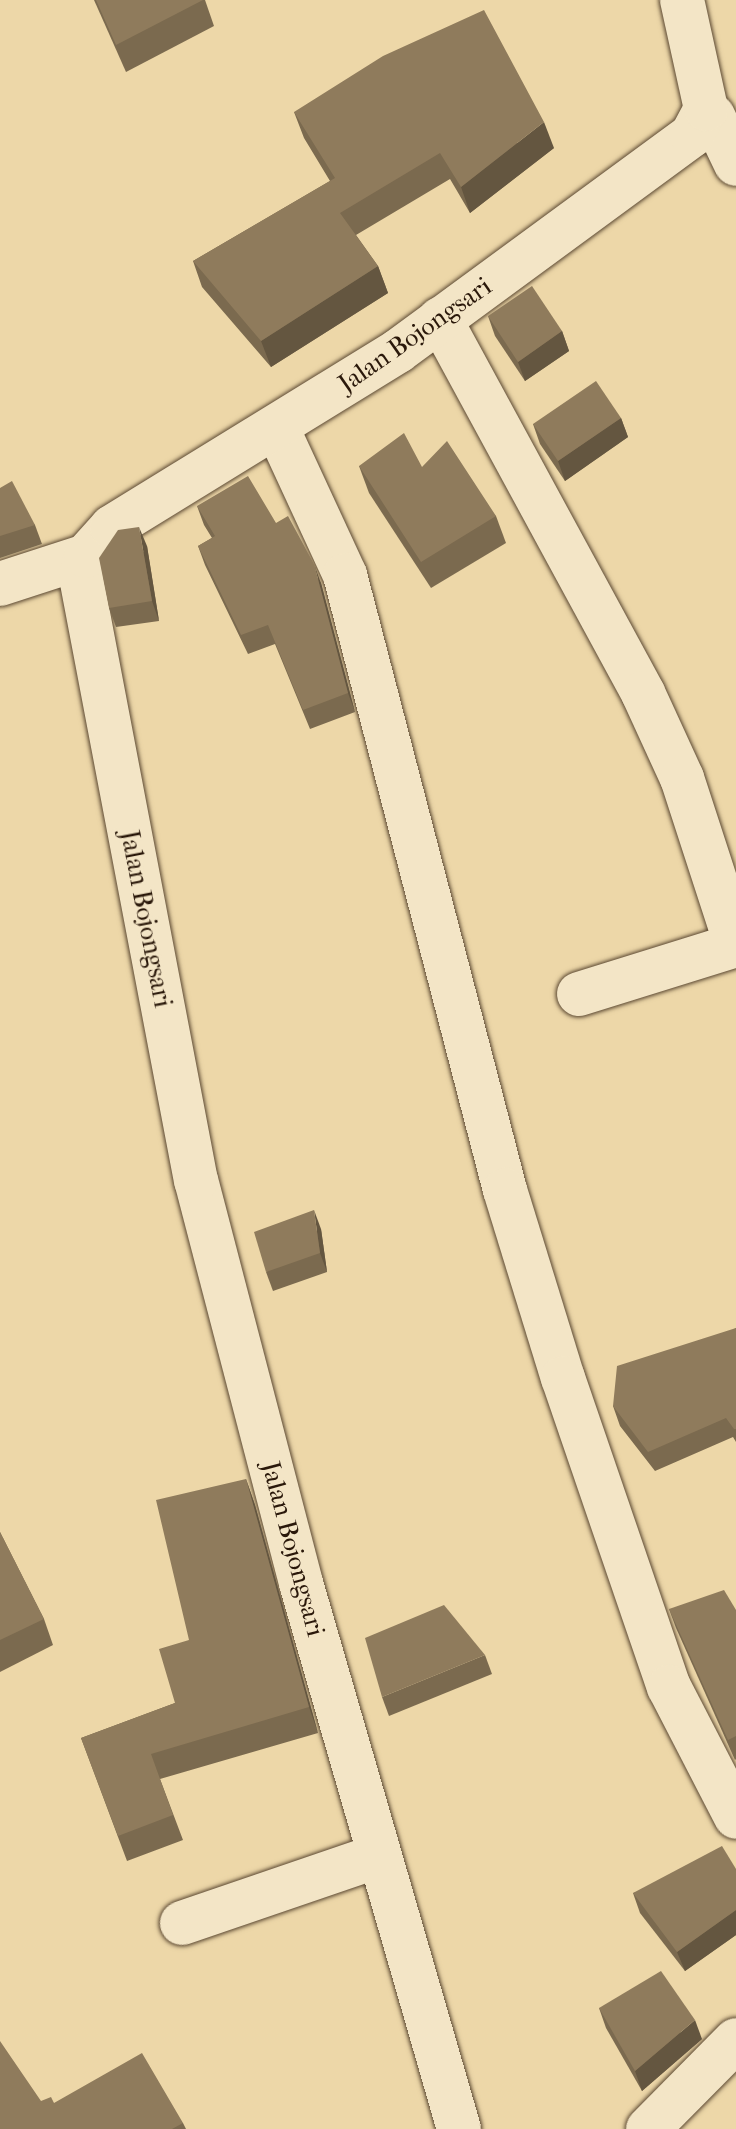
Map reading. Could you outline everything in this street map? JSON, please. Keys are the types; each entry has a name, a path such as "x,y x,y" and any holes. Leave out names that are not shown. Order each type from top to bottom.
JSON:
{"street":[{"path":"682,0 736,164"},
{"name":"Jalan Bojongsari","path":"459,2129 378,1856 196,1181 83,592 86,556 112,527 278,430 440,319 692,135 718,111"},
{"path":"440,319 643,693 682,778 736,945 579,994"},
{"path":"278,430 345,575 505,1190 563,1378 669,1687 736,1817"},
{"path":"0,584 86,556"},
{"path":"182,1923 378,1856"},
{"path":"648,2129 736,2040"}],"building":[{"path":"96,0 203,0 116,45"},
{"path":"484,10 544,122 461,187 440,153 340,213 378,266 261,341 193,261 335,178 294,112 383,56"},
{"path":"532,286 562,331 518,362 488,316"},
{"path":"596,381 621,418 558,461 533,424"},
{"path":"404,433 422,467 447,441 496,516 421,562 359,466"},
{"path":"248,476 276,523 288,516 314,564 348,693 303,710 268,625 241,635 198,546 215,536 197,506"},
{"path":"12,481 35,525 0,536 0,488"},
{"path":"139,527 152,601 109,608 99,558 118,530"},
{"path":"314,1210 320,1253 266,1272 254,1232"},
{"path":"736,1328 736,1429 726,1418 648,1452 613,1406 617,1366"},
{"path":"246,1479 309,1707 151,1754 173,1815 118,1836 81,1738 175,1703 159,1649 189,1640 156,1500"},
{"path":"0,1532 44,1619 0,1640"},
{"path":"724,1590 736,1610 736,1736 728,1740 669,1609"},
{"path":"444,1605 485,1655 382,1697 365,1638"},
{"path":"722,1846 736,1869 736,1910 677,1952 633,1893"},
{"path":"661,1971 695,2020 635,2071 599,2008"},
{"path":"0,2041 41,2101 51,2097 54,2103 142,2053 183,2123 172,2129 0,2129"}]}
